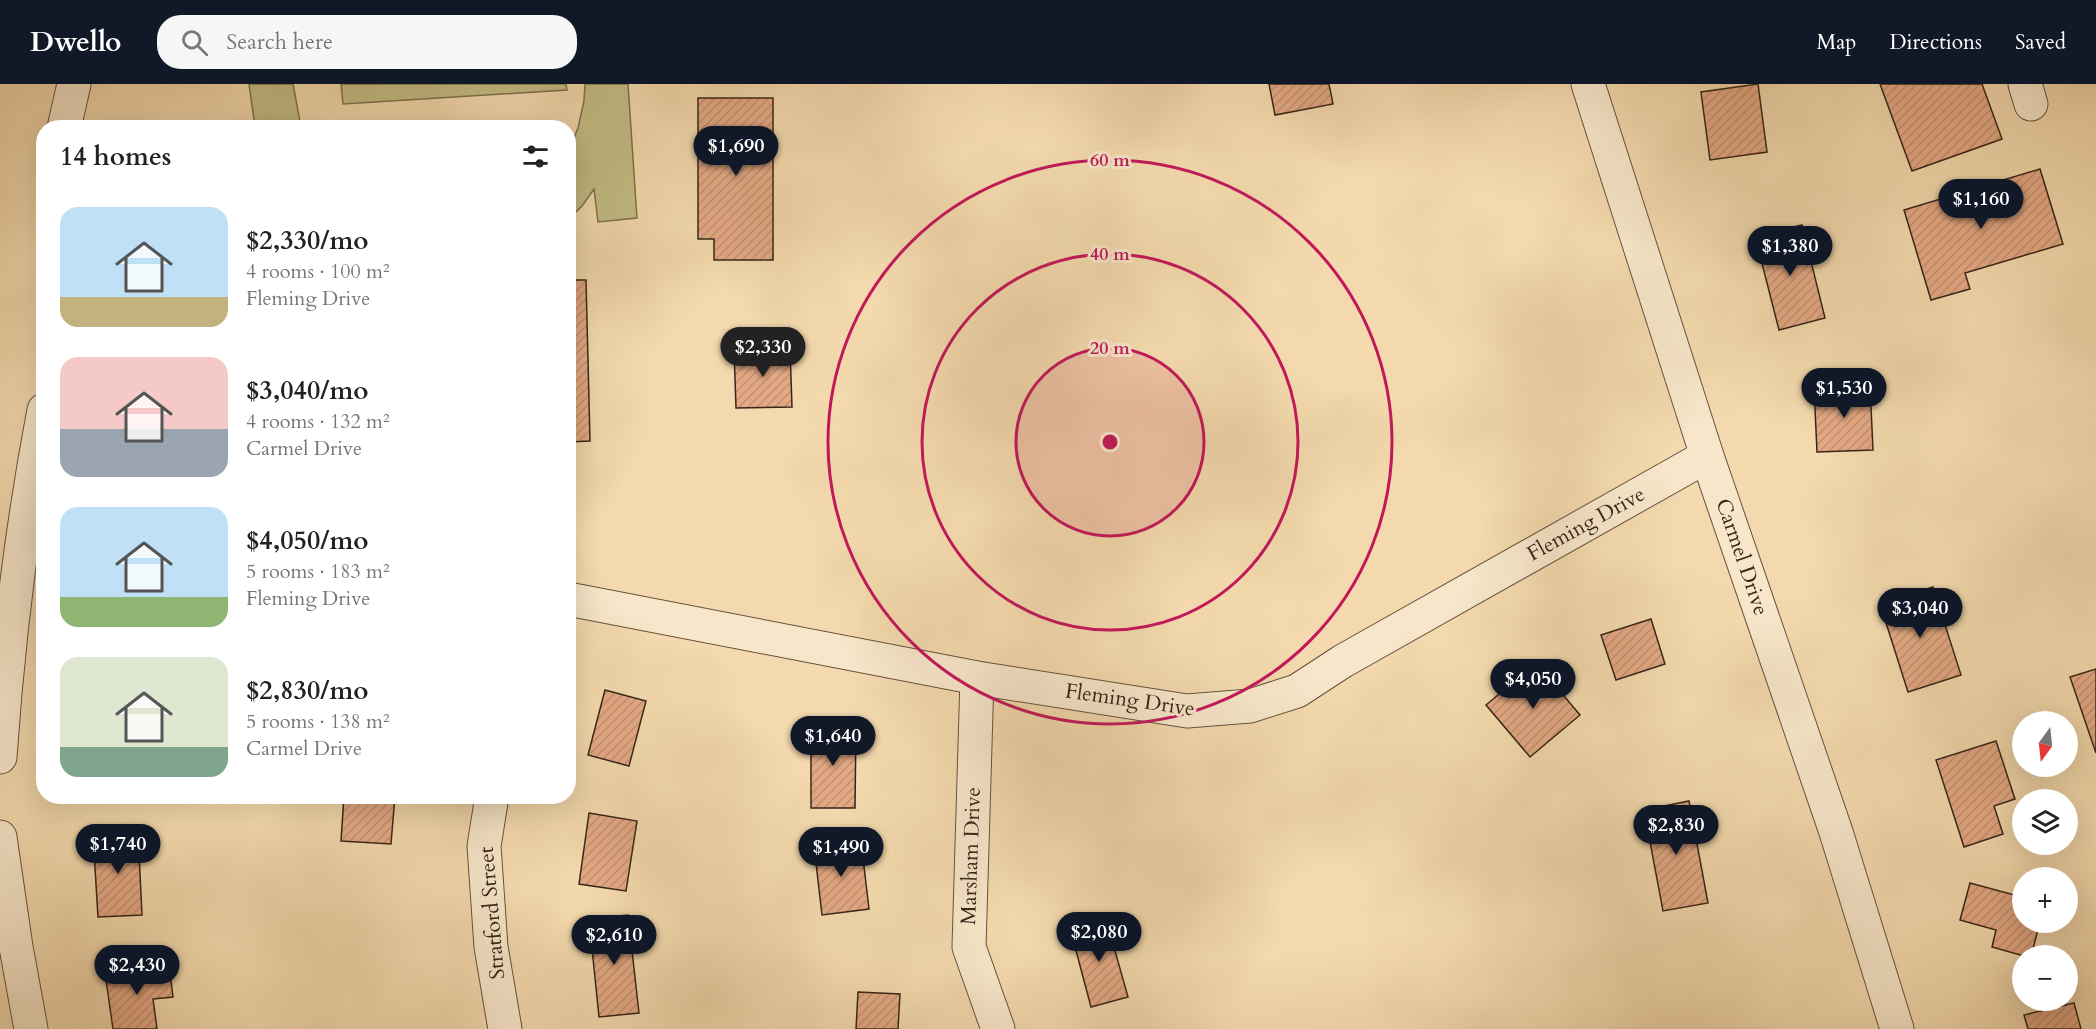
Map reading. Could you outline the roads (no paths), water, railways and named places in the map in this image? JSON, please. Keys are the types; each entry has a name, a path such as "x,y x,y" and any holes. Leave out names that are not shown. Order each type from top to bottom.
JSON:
{"street":[{"path":"66,120 74,84"},
{"name":"Carmel Drive","path":"1588,84 1707,456 1836,832 1897,1029"},
{"path":"0,757 6,671 24,500 36,446"},
{"name":"Fleming Drive","path":"576,601 977,678 1187,711 1250,706 1297,691 1343,661 1707,456"},
{"name":"Marsham Drive","path":"977,678 969,947 998,1029"},
{"name":"Stratford Street","path":"491,804 484,846 490,947 505,1029"},
{"path":"0,837 31,1029"}]}
